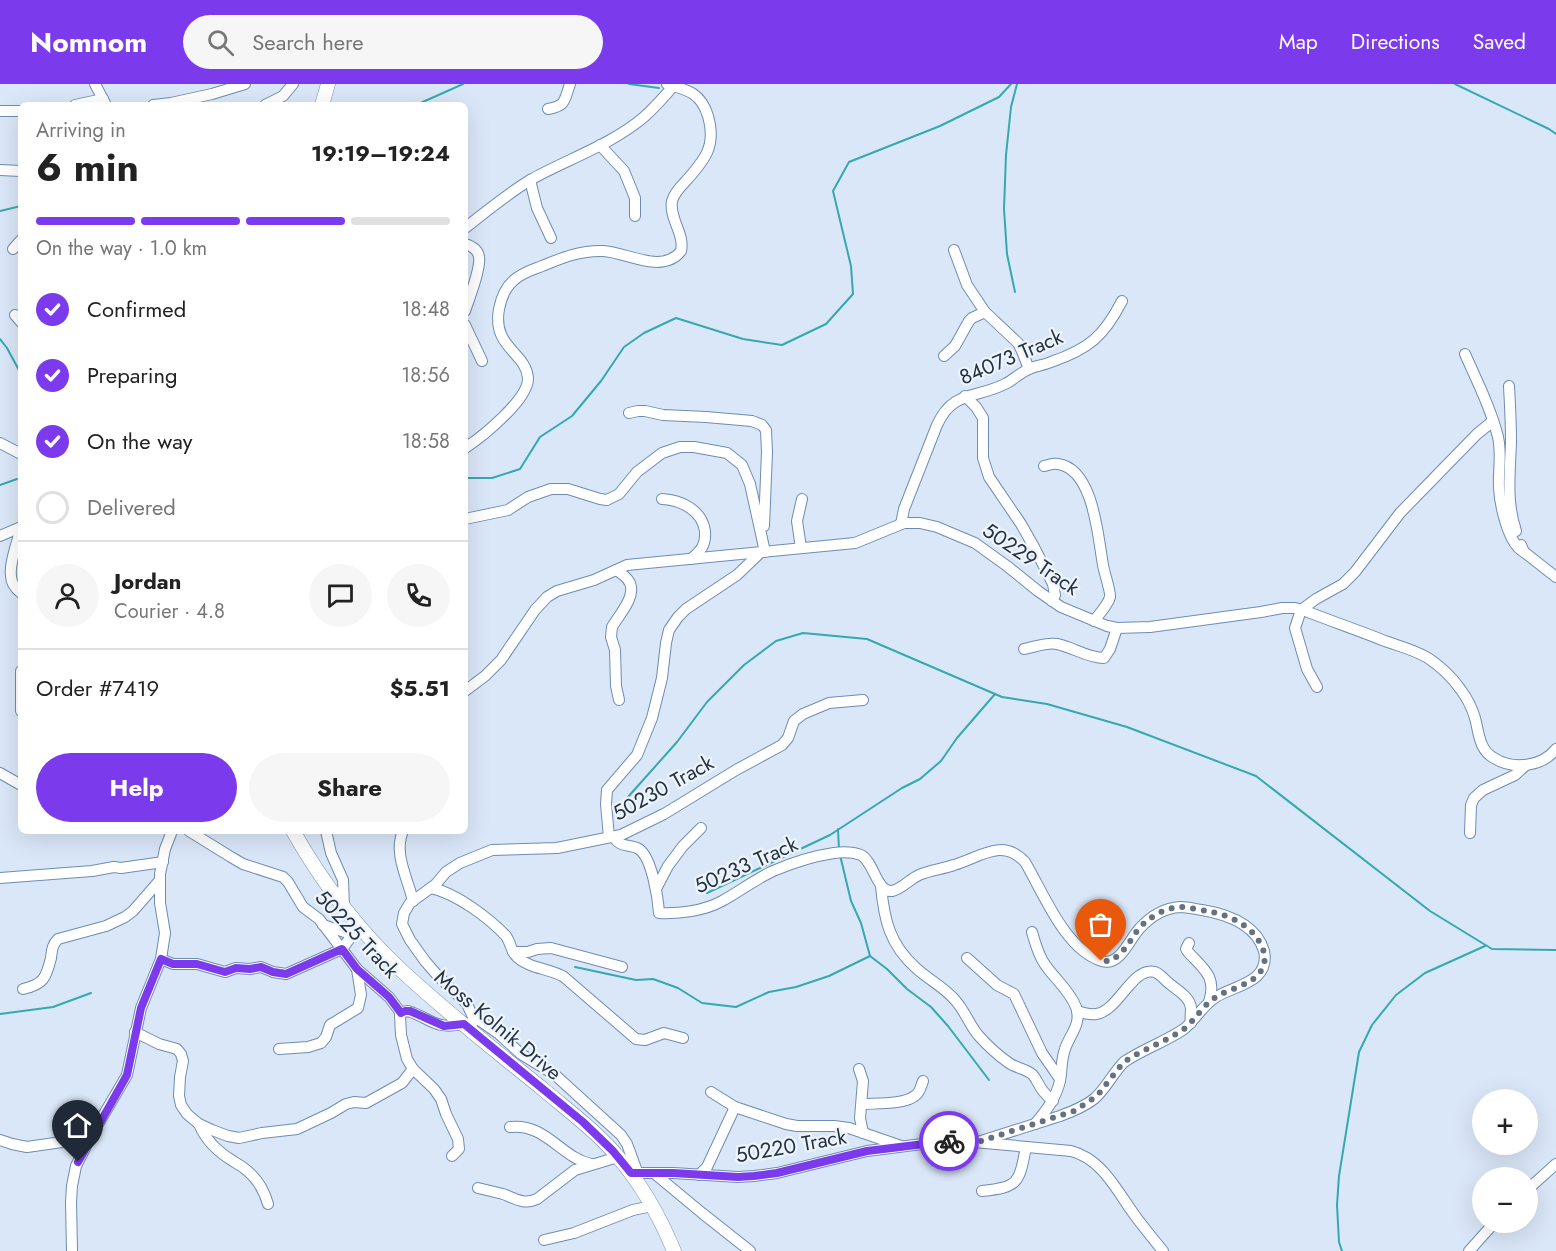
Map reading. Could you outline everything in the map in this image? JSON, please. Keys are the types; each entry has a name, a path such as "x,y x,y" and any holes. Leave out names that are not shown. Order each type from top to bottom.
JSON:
{"main road":[{"path":"323,102 328,84"},
{"name":"Moss Kolnik Drive","path":"294,834 344,907 356,930 400,970 469,1024 583,1122 635,1173 674,1251"}],"street":[{"path":"95,84 104,102"},
{"path":"176,102 245,84"},
{"path":"271,102 283,96 292,84"},
{"path":"548,109 563,104 570,84"},
{"path":"468,226 530,180 615,137 643,118 663,99 672,85 699,97 707,114 711,136 710,145 699,166 679,188 673,200 672,213 682,241 681,251 670,260 658,261 606,251 581,252 525,273 512,282 504,292 500,304 498,326 505,342 525,369 527,383 523,393 498,422 468,446"},
{"path":"0,111 18,111"},
{"path":"600,145 624,171 635,198 635,216"},
{"path":"0,170 18,171"},
{"path":"530,180 536,205 551,238"},
{"path":"13,249 18,243"},
{"path":"468,245 474,248 479,258 468,301"},
{"path":"954,250 967,285 985,312 1018,344 1029,369"},
{"name":"84073 Track","path":"900,524 941,416 951,404 965,396 1005,384 1029,369 1052,362 1095,340 1115,316 1122,301"},
{"path":"944,356 954,346 969,321 985,312"},
{"path":"468,331 482,361"},
{"path":"1465,354 1500,447 1499,489 1502,508 1514,543 1517,548 1556,577"},
{"path":"1509,386 1511,442 1508,476 1509,499 1514,526 1524,552"},
{"path":"965,396 983,418 983,458 988,477 1021,524 1053,584 1055,596 1052,601"},
{"path":"629,413 645,411 663,415 752,421 762,425 766,430 763,552 737,574 686,609 669,630 662,678 652,718 637,755 607,790 606,804 612,837 618,843 642,852 649,864 656,889"},
{"path":"1317,687 1307,669 1295,628 1300,610 1343,584 1400,513 1492,421"},
{"path":"0,443 18,452"},
{"path":"468,518 508,510 528,497 551,489 568,489 600,500 608,500 619,494 637,472 662,453 680,447 694,447 728,453 742,465 750,484 763,540"},
{"path":"1044,466 1060,464 1076,475 1084,485 1094,510 1103,568 1110,595 1094,621"},
{"path":"662,498 689,507 704,523 705,542 702,550 691,559"},
{"path":"801,548 797,521 802,499"},
{"name":"50229 Track","path":"468,689 501,660 530,616 547,597 557,591 594,580 631,564 855,543 872,538 900,524 920,523 968,539 1052,601 1107,626 1150,627 1294,608 1409,649 1426,657 1448,675 1461,690 1472,710 1484,750 1492,758 1526,765"},
{"path":"0,536 18,528"},
{"path":"18,539 10,578 18,589"},
{"path":"0,570 12,563"},
{"path":"616,570 630,582 631,589 627,603 611,632 615,650 616,686 619,700"},
{"path":"1024,650 1056,644 1101,658 1106,656 1110,649 1118,628"},
{"name":"50230 Track","path":"413,901 453,867 492,850 557,848 597,838 612,837 664,814 782,745 788,738 794,721 803,714 829,703 863,700"},
{"path":"1470,833 1471,805 1474,798 1483,790 1515,775 1526,765 1540,762 1554,755"},
{"path":"0,773 18,783"},
{"path":"656,889 668,866 701,828"},
{"path":"72,1251 72,1186 76,1166 127,1075 141,1008 161,959 165,933 160,903 160,880 165,849 171,834"},
{"name":"50225 Track","path":"194,834 237,861 283,877 303,907 316,916 357,969 389,997 401,1013"},
{"path":"327,834 331,853 343,880 344,907"},
{"path":"402,834 399,844 400,856 413,901 404,914 403,928 433,970 467,1004 469,1024"},
{"path":"881,886 887,891 895,890 923,873 959,864 983,852 1010,851 1025,862 1055,915 1076,943 1093,957 1106,962 1123,952 1140,927 1153,917 1164,911 1182,907 1223,914 1235,919 1249,929 1261,945 1265,959 1263,968 1254,978 1222,993 1209,1002 1182,1030 1124,1062 1090,1102 1074,1111 1035,1125 975,1143"},
{"name":"50233 Track","path":"656,889 659,913 681,912 714,905 772,872 797,862 835,853 851,853 863,857 881,886"},
{"path":"0,878 92,871 163,862"},
{"path":"23,989 36,986 45,978 52,948 58,939 106,926 125,917 160,880"},
{"path":"881,886 886,921 893,939 906,958 954,999 979,1035 1009,1064 1033,1075 1044,1093 1053,1101"},
{"path":"431,888 447,893 494,925 508,939 513,952 519,959 564,977 636,1039 645,1040 664,1033 683,1038"},
{"path":"161,959 173,964 197,964 225,972 236,968 261,967 286,974 342,949 356,930 323,925"},
{"path":"1032,933 1045,965 1069,993 1077,1011 1078,1022 1065,1047 1060,1079 1053,1101 1035,1125"},
{"path":"1189,943 1186,949 1206,971 1211,981 1212,992 1209,1002"},
{"path":"513,952 551,948 622,967"},
{"path":"967,958 997,985 1014,994 1042,1053 1060,1079"},
{"path":"279,1049 308,1047 321,1042 326,1037 330,1025 358,1008 361,995 357,969"},
{"path":"1077,1011 1092,1015 1106,1011 1132,982 1141,975 1152,972 1160,975 1186,998 1191,1008 1191,1023"},
{"path":"452,1156 459,1149 459,1143 443,1103 434,1089 413,1069 407,1059 400,1023 401,1013 405,1011 444,1026 469,1024 479,1020 499,1034 521,1054 554,1074 623,1138 630,1150 635,1173"},
{"path":"135,1032 177,1049 181,1054 183,1061 180,1101 187,1114 199,1124 239,1138 293,1130 346,1104 369,1102 400,1084 413,1069"},
{"path":"859,1069 863,1081 860,1118 863,1133"},
{"path":"862,1104 899,1102 912,1098 920,1091 923,1082"},
{"path":"711,1092 735,1107 798,1126 849,1128 901,1146"},
{"path":"699,1175 707,1167 735,1107"},
{"path":"199,1124 208,1141 251,1174 268,1204"},
{"path":"510,1127 523,1126 548,1137 579,1161 592,1165"},
{"path":"0,1140 27,1147 90,1138"},
{"name":"50220 Track","path":"635,1173 759,1176 867,1151 938,1142 963,1141 1071,1151 1087,1157 1103,1170 1136,1218 1163,1251"},
{"path":"982,1191 1004,1188 1017,1179 1026,1147"},
{"path":"478,1188 519,1201 531,1202 575,1170 618,1157"},
{"path":"1538,1180 1556,1164"},
{"path":"655,1174 750,1251"},
{"path":"544,1240 574,1233 633,1210 652,1206"},
{"path":"1469,1251 1485,1233"}],"waterway":[{"path":"423,102 463,84"},
{"path":"629,84 659,88"},
{"path":"468,478 492,478 520,469 540,437 572,416 601,381 624,347 644,333 676,318 743,339 782,345 826,324 853,294 851,266 833,191 849,162 940,126 999,97 1011,84"},
{"path":"1015,292 1007,254 1004,209 1006,155 1011,107 1017,84"},
{"path":"1455,84 1556,134"},
{"path":"0,211 18,207"},
{"path":"0,339 18,368"},
{"path":"0,485 17,479"},
{"path":"628,797 677,742 707,702 744,665 776,641 803,633 867,639 1002,697 1047,704 1127,727 1256,776 1430,911 1492,949 1556,950"},
{"path":"707,893 830,835 902,788 920,779 941,761 957,738 995,694"},
{"path":"838,829 839,850"},
{"path":"840,855 851,901 861,923 870,956 931,1007 989,1080"},
{"path":"1342,1251 1339,1242 1337,1205 1339,1176 1359,1052 1372,1025 1396,995 1425,973 1485,946"},
{"path":"575,967 636,980 653,979 678,988 702,1003 736,1007 769,992 796,987 829,976 870,956"},
{"path":"0,1014 53,1007 91,993"}],"way so far":[{"path":"949,1141 975,1143 1044,1122 1083,1106 1097,1096 1124,1062 1182,1030 1215,997 1254,978 1263,968 1265,959 1258,939 1235,919 1223,914 1182,907 1169,909 1153,917 1140,927 1123,952 1111,961 1101,961"}],"route":[{"path":"78,1162 127,1075 141,1008 161,959 168,963 193,963 225,972 236,968 261,967 286,974 342,949 357,969 396,1004 401,1013 410,1011 444,1026 464,1024 583,1122 613,1151 631,1173 754,1176 777,1173 867,1151 949,1141"}]}
